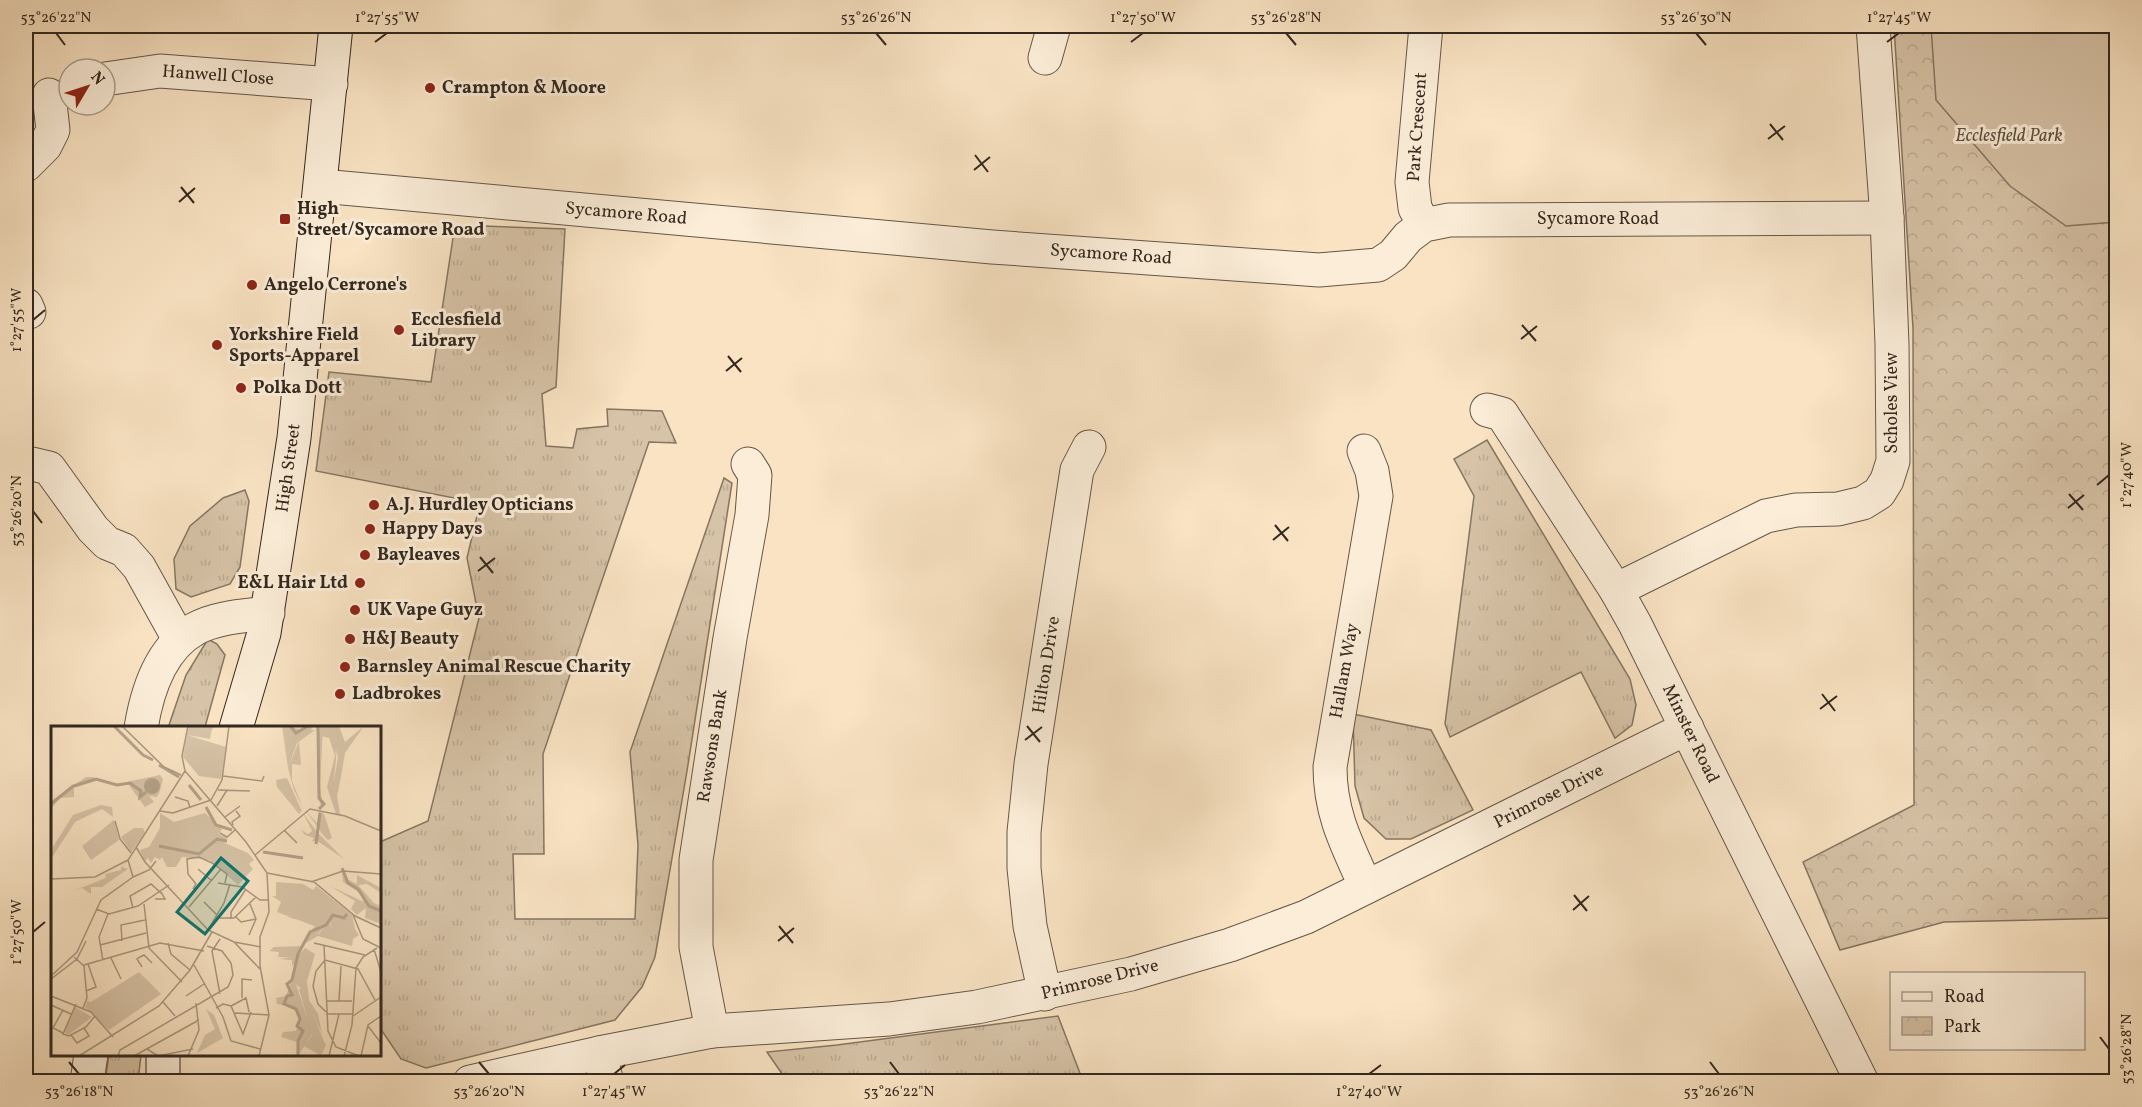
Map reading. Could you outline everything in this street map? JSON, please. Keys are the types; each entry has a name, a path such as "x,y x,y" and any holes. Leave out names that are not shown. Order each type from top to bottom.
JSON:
{"street":[{"name":"High Street","path":"237,726 260,651 268,613 294,438 336,26"},
{"path":"1045,58 1054,26"},
{"name":"Park Crescent","path":"1424,225 1415,208 1412,182 1426,26"},
{"name":"Scholes View","path":"1616,590 1766,516 1796,510 1838,508 1863,503 1879,493 1887,480 1893,460 1892,344 1887,218 1873,26"},
{"name":"Hanwell Close","path":"117,77 160,71 331,84"},
{"path":"26,165 45,147 53,130 48,96"},
{"name":"Sycamore Road","path":"321,186 992,247 1319,270 1378,265 1393,255 1408,237 1424,225 1449,220 1887,218"},
{"name":"Minster Road","path":"1487,410 1502,414 1616,590 1635,624 1862,1082"},
{"name":"Hilton Drive","path":"1045,994 1030,926 1024,868 1024,832 1031,765 1077,470 1089,447"},
{"name":"Hallam Way","path":"1364,452 1372,471 1376,496 1330,767 1330,791 1339,825 1366,887"},
{"name":"Rawsons Bank","path":"712,1031 696,947 696,860 730,638 752,515 755,475 748,464"},
{"path":"26,465 49,468 93,529 107,543 124,550 139,567 179,639"},
{"path":"141,726 144,708 160,666 179,639 215,621 268,613"},
{"name":"Primrose Drive","path":"470,1082 603,1067 712,1031 889,1019 977,1007 1131,975 1230,945 1305,917 1687,728"},
{"path":"87,1082 91,1056"},
{"path":"163,1056 163,1082"}],"green space":[{"name":"Ecclesfield Park","path":"1894,26 2116,26 2116,918 1944,922 1840,950 1803,862 1914,805 1913,328"},
{"path":"1931,26 2116,26 2116,222 2066,226 2010,186 1936,100"},
{"path":"455,225 565,229 556,387 542,394 546,446 573,448 577,429 608,426 607,409 662,411 676,443 649,442 543,754 544,854 513,854 515,919 635,919 638,845 630,752 724,478 732,483 655,957 642,987 615,1020 426,1068 401,1059 381,1029 381,842 428,821 479,618 467,558 480,503 316,471 329,372 431,382"},
{"path":"1487,440 1630,679 1636,705 1632,725 1615,738 1581,672 1450,737 1445,724 1474,496 1454,459"},
{"path":"245,490 249,501 240,567 230,584 191,597 176,589 174,559 190,526 223,498"},
{"path":"208,639 217,644 225,655 205,726 169,726 186,675"},
{"path":"1353,714 1431,730 1473,810 1411,839 1386,839 1364,818 1355,786"},
{"path":"1058,1016 1083,1081 917,1082 914,1076 852,1082 787,1081 767,1052 837,1045"},
{"path":"109,1056 141,1056 138,1081 105,1081"}],"place":[{"name":"Crampton & Moore","path":"430,88"},
{"name":"High Street/Sycamore Road","path":"285,219"},
{"name":"Angelo Cerrone's","path":"252,285"},
{"name":"Ecclesfield Library","path":"399,330"},
{"name":"Yorkshire Field Sports-Apparel","path":"217,345"},
{"name":"Polka Dott","path":"241,388"},
{"name":"A.J. Hurdley Opticians","path":"374,505"},
{"name":"Happy Days","path":"370,529"},
{"name":"Bayleaves","path":"365,555"},
{"name":"E&L Hair Ltd","path":"360,583"},
{"name":"UK Vape Guyz","path":"355,610"},
{"name":"H&J Beauty","path":"350,639"},
{"name":"Barnsley Animal Rescue Charity","path":"345,667"},
{"name":"Ladbrokes","path":"340,694"}]}
